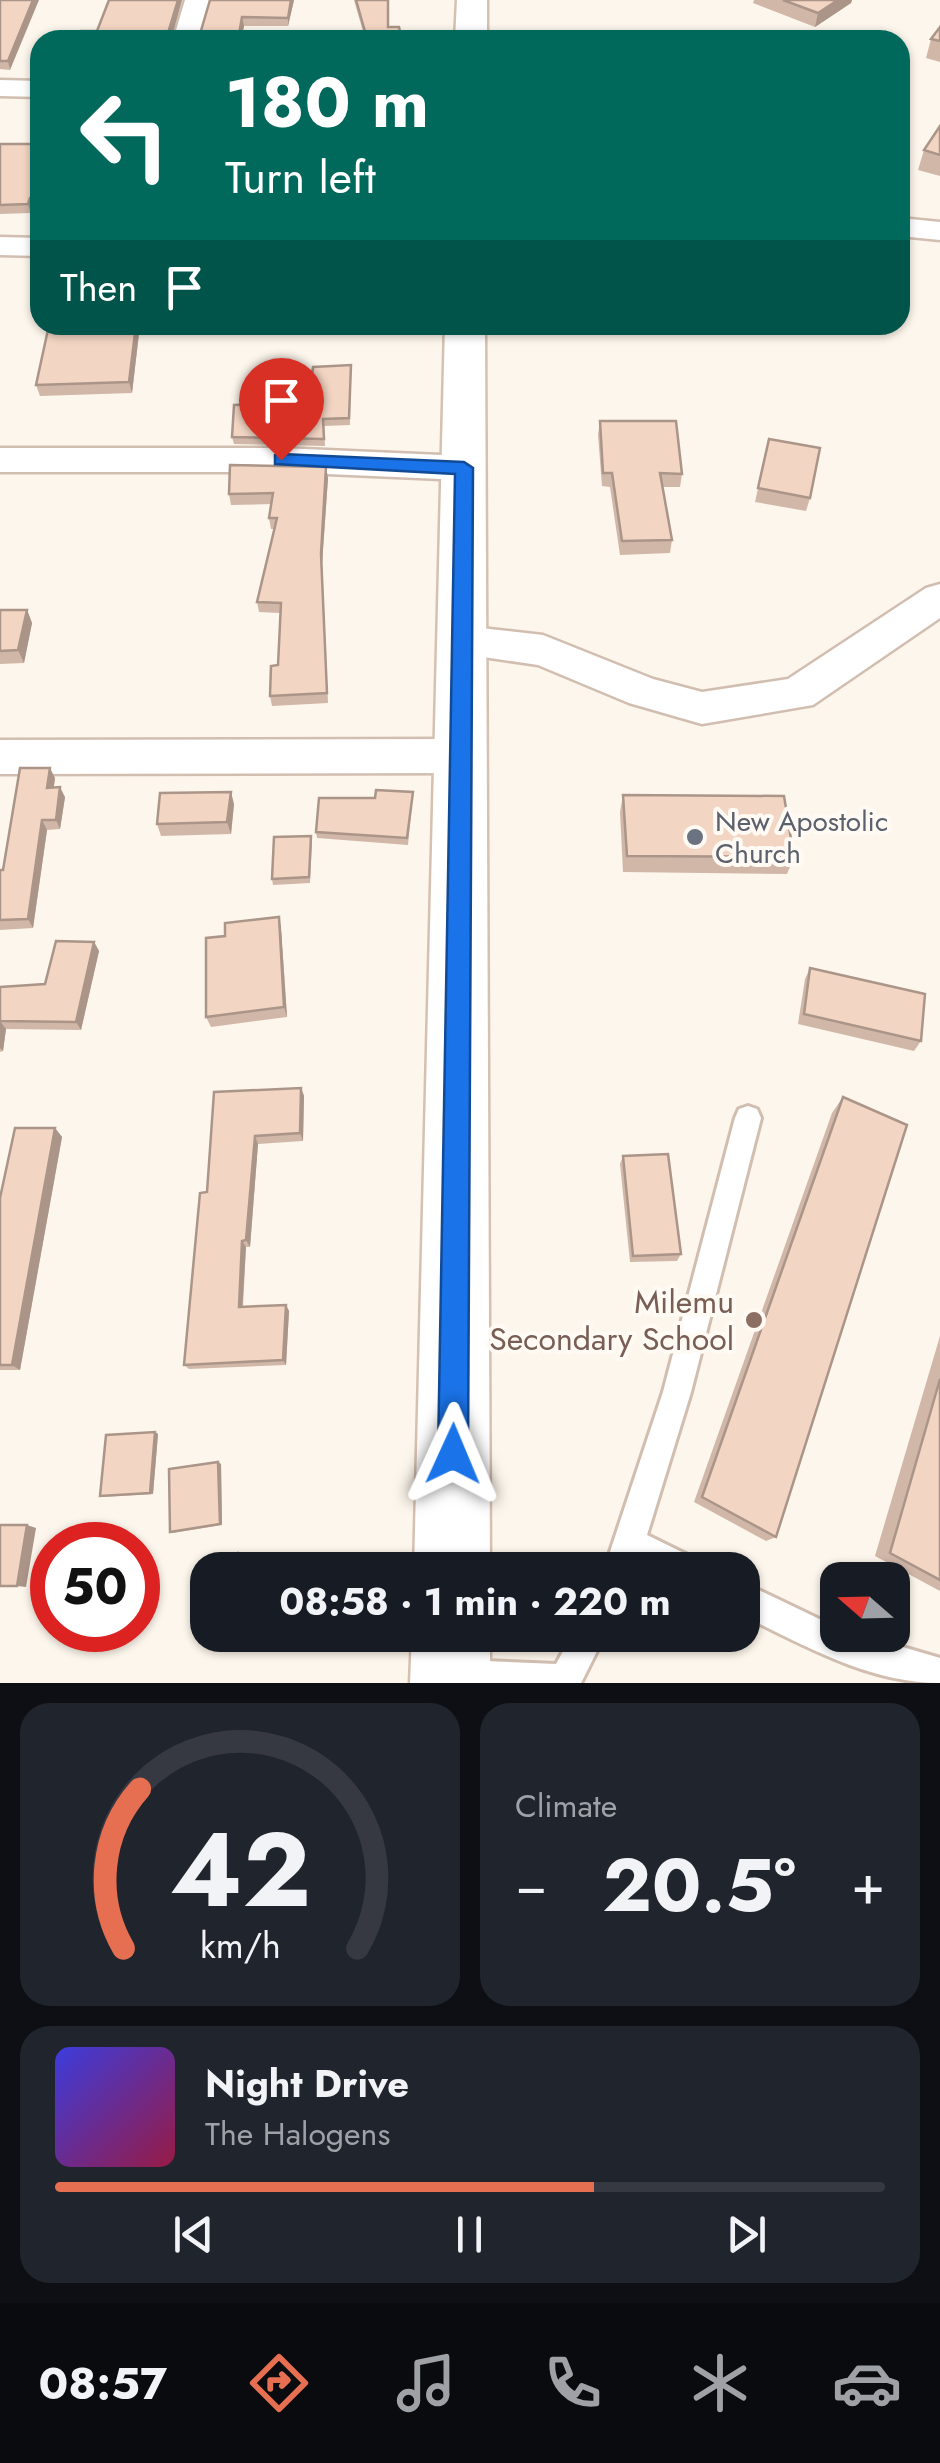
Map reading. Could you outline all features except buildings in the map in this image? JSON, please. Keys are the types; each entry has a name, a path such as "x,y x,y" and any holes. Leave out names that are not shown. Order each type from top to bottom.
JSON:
{"main road":[{"path":"471,30 472,0"},
{"path":"452,1552 464,335"}],"street":[{"path":"189,30 198,0"},
{"path":"0,88 30,89"},
{"path":"910,228 940,231"},
{"path":"0,246 30,247"},
{"path":"0,460 281,460 464,468"},
{"path":"463,641 542,650 644,692 702,708 798,694 940,598"},
{"path":"0,757 461,756"}],"lane":[{"path":"625,1552 677,1392 748,1118"},
{"path":"760,1607 832,1642 940,1674"},
{"path":"450,1665 565,1680 580,1652"}],"place":[{"name":"New Apostolic Church","path":"695,837"},
{"name":"Milemu Secondary School","path":"754,1320"}],"route":[{"path":"281,460 464,468 453,1454"}]}
